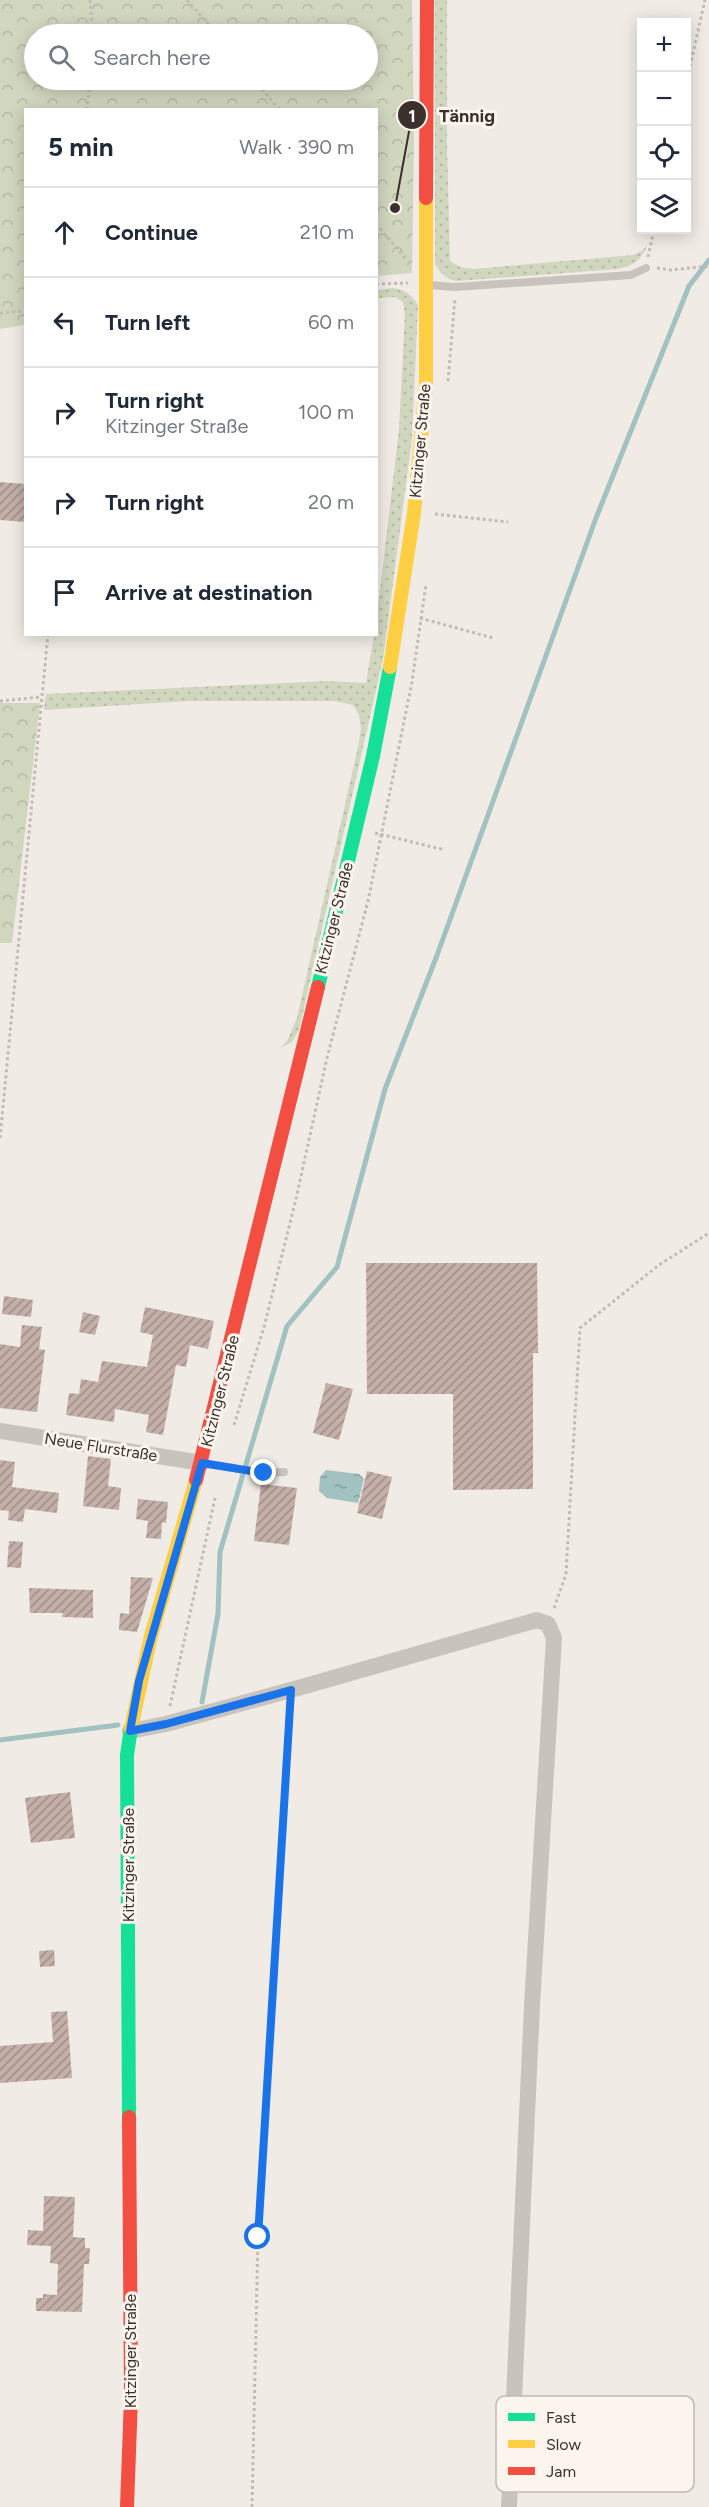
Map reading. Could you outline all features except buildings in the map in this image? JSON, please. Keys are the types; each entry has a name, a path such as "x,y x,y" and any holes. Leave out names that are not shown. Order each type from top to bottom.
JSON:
{"street":[{"name":"Kitzinger Straße","path":"127,2507 131,2397 127,1755 139,1681 202,1463 356,829 373,756 398,618 414,513 426,384 427,0"},
{"name":"Neue Flurstraße","path":"0,1431 202,1463"},
{"path":"130,1731 166,1724 291,1690 537,1620 548,1624 554,1638 532,2006 514,2396"},
{"path":"509,2507 510,2492"}],"lane":[{"path":"428,285 455,287 631,274 646,268"},
{"path":"202,1463 264,1473 284,1472"}],"path":[{"path":"90,0 92,24"},
{"path":"187,0 207,24"},
{"path":"690,72 705,0"},
{"path":"87,108 89,90"},
{"path":"263,90 278,108"},
{"path":"378,226 428,285"},
{"path":"646,268 653,234"},
{"path":"671,270 709,266"},
{"path":"378,284 403,282 428,285"},
{"path":"0,313 24,310"},
{"path":"414,513 508,522"},
{"path":"398,618 421,618 493,638"},
{"path":"0,1138 48,636"},
{"path":"0,701 41,697"},
{"path":"356,829 446,850"},
{"path":"548,1624 566,1574 580,1328 659,1265 709,1233"},
{"path":"252,2507 258,2237 291,1690"}],"green space":[{"path":"0,0 412,0 414,143 412,273 378,276 378,108 24,108 24,325 0,329"},
{"path":"435,0 447,0 450,261 460,267 474,269 633,255 642,251 647,245 636,262 618,269 456,281 446,277 439,270 435,264"},
{"path":"393,288 401,290 413,298 418,305 412,438 383,659 299,1030 292,1042 280,1048 287,1041 297,1018 358,747 361,729 359,715 353,705 335,701 188,701 44,710 46,694 327,681 366,683 374,636 378,636 378,608 399,429 405,313 403,302 395,297 378,298 378,290"},
{"path":"0,703 40,703 12,943 0,943"}],"water":[{"path":"326,1470 359,1474 364,1479 358,1503 327,1498 319,1491 320,1477"}],"waterway":[{"path":"202,1702 218,1614 220,1552 287,1326 337,1267 385,1089 436,958 596,518 689,286 709,260"},
{"path":"0,1740 118,1725"}],"traffic: fast":[{"path":"318,987 373,756 390,667"},
{"path":"129,2117 127,1755 131,1728"}],"traffic: slow":[{"path":"390,667 414,513 426,384 426,198"},
{"path":"131,1728 151,1636 196,1480"}],"traffic: jam":[{"path":"426,198 427,0"},
{"path":"196,1480 318,987"},
{"path":"127,2507 131,2397 129,2117"}],"place":[{"name":"Tännig","path":"395,208"}],"route":[{"path":"258,2237 291,1690 166,1724 130,1731 139,1681 202,1463 264,1473"}]}
